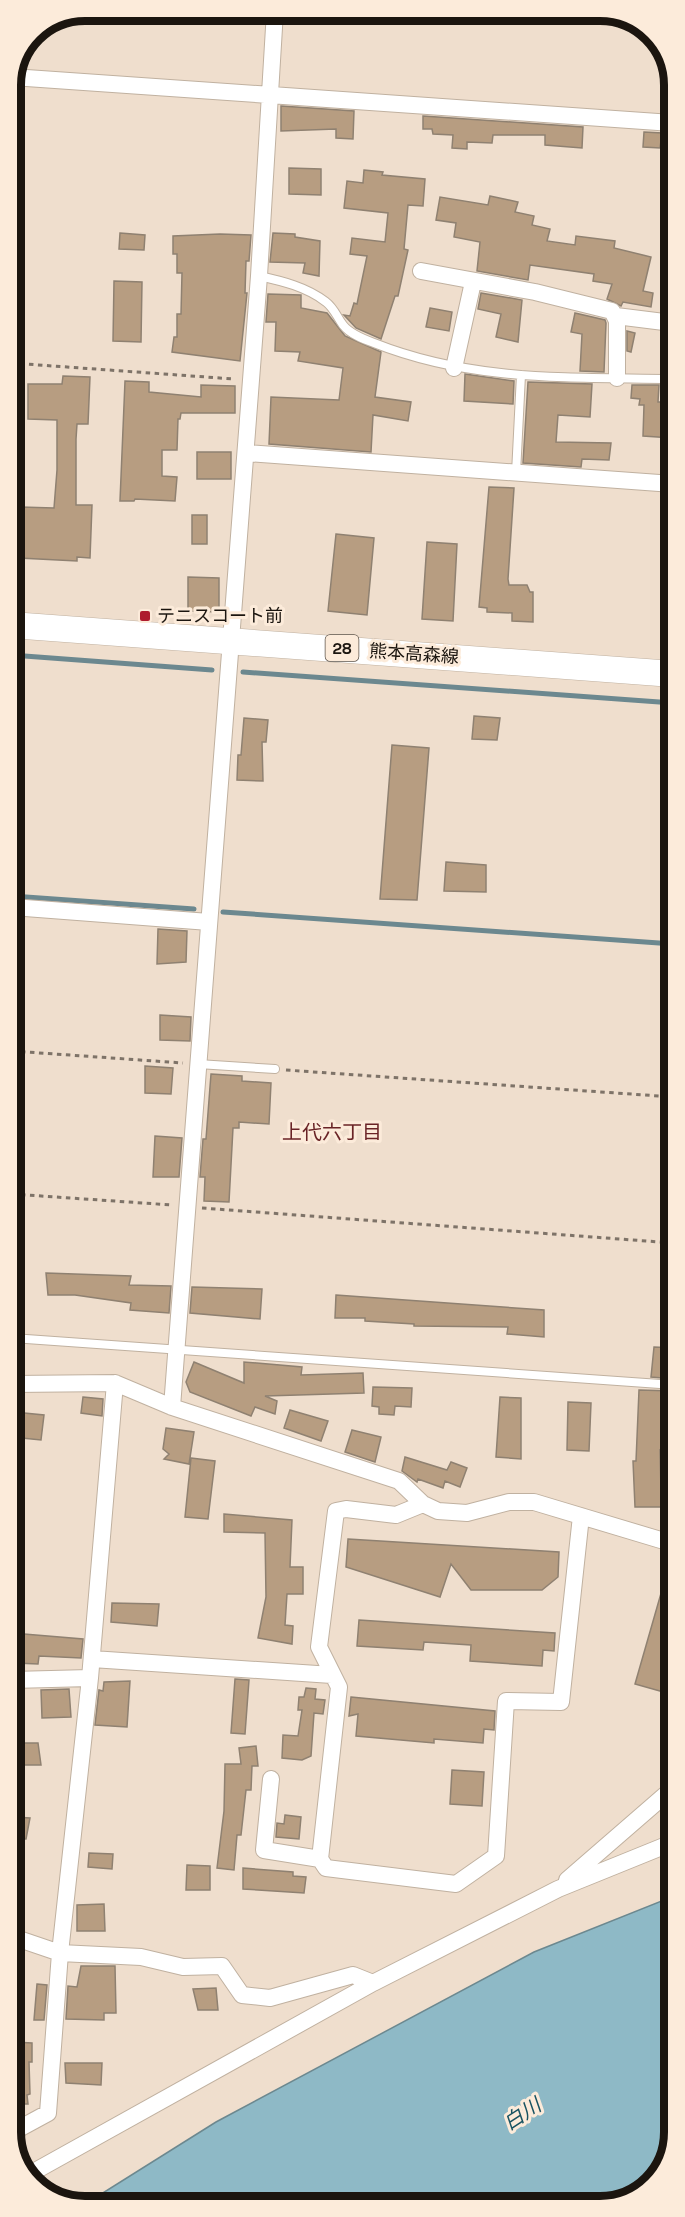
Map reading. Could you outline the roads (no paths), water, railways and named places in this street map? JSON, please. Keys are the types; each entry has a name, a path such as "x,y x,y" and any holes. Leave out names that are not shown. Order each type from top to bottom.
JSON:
{"main road":[{"name":"熊本高森線","path":"21,626 664,673"}],"street":[{"path":"172,1407 246,453 274,21"},
{"path":"22,78 664,122"},
{"path":"421,271 535,292 612,312 616,316 664,322"},
{"path":"454,368 473,282"},
{"path":"616,316 616,378"},
{"path":"246,453 664,483"},
{"path":"21,909 209,922"},
{"path":"21,2128 48,2113 60,1953 92,1659 115,1383"},
{"path":"21,1384 115,1383 172,1407 399,1481 423,1504 438,1511 467,1513 509,1502 534,1502 664,1541"},
{"path":"423,1504 396,1515 346,1509 336,1511 319,1647 339,1687 320,1859 326,1868 456,1884 496,1856 506,1701 561,1702 580,1516"},
{"path":"92,1659 332,1675"},
{"path":"21,1680 90,1678"},
{"path":"271,1779 264,1850 320,1859"},
{"path":"558,1889 664,1796"},
{"path":"35,2171 373,1983 558,1889 664,1846"},
{"path":"21,1940 60,1953 141,1957 183,1966 222,1966 242,1995 270,1998 353,1976 373,1983"}],"lane":[{"path":"259,276 291,284 319,298 331,306 343,324 355,335 390,349 454,368 521,375 664,380"},
{"path":"516,473 521,375"},
{"path":"198,1064 275,1069"},
{"path":"21,1339 664,1384"}],"water":[{"name":"白川","path":"664,1900 663,2144 651,2171 628,2189 616,2194 600,2196 98,2196 216,2122 534,1952"}],"waterway":[{"path":"21,656 212,670"},
{"path":"243,672 664,702"},
{"path":"21,897 194,909"},
{"path":"223,912 664,943"}],"place":[{"name":"テニスコート前","path":"145,616"}],"district":[{"name":"上代六丁目","path":"332,1132"}]}
